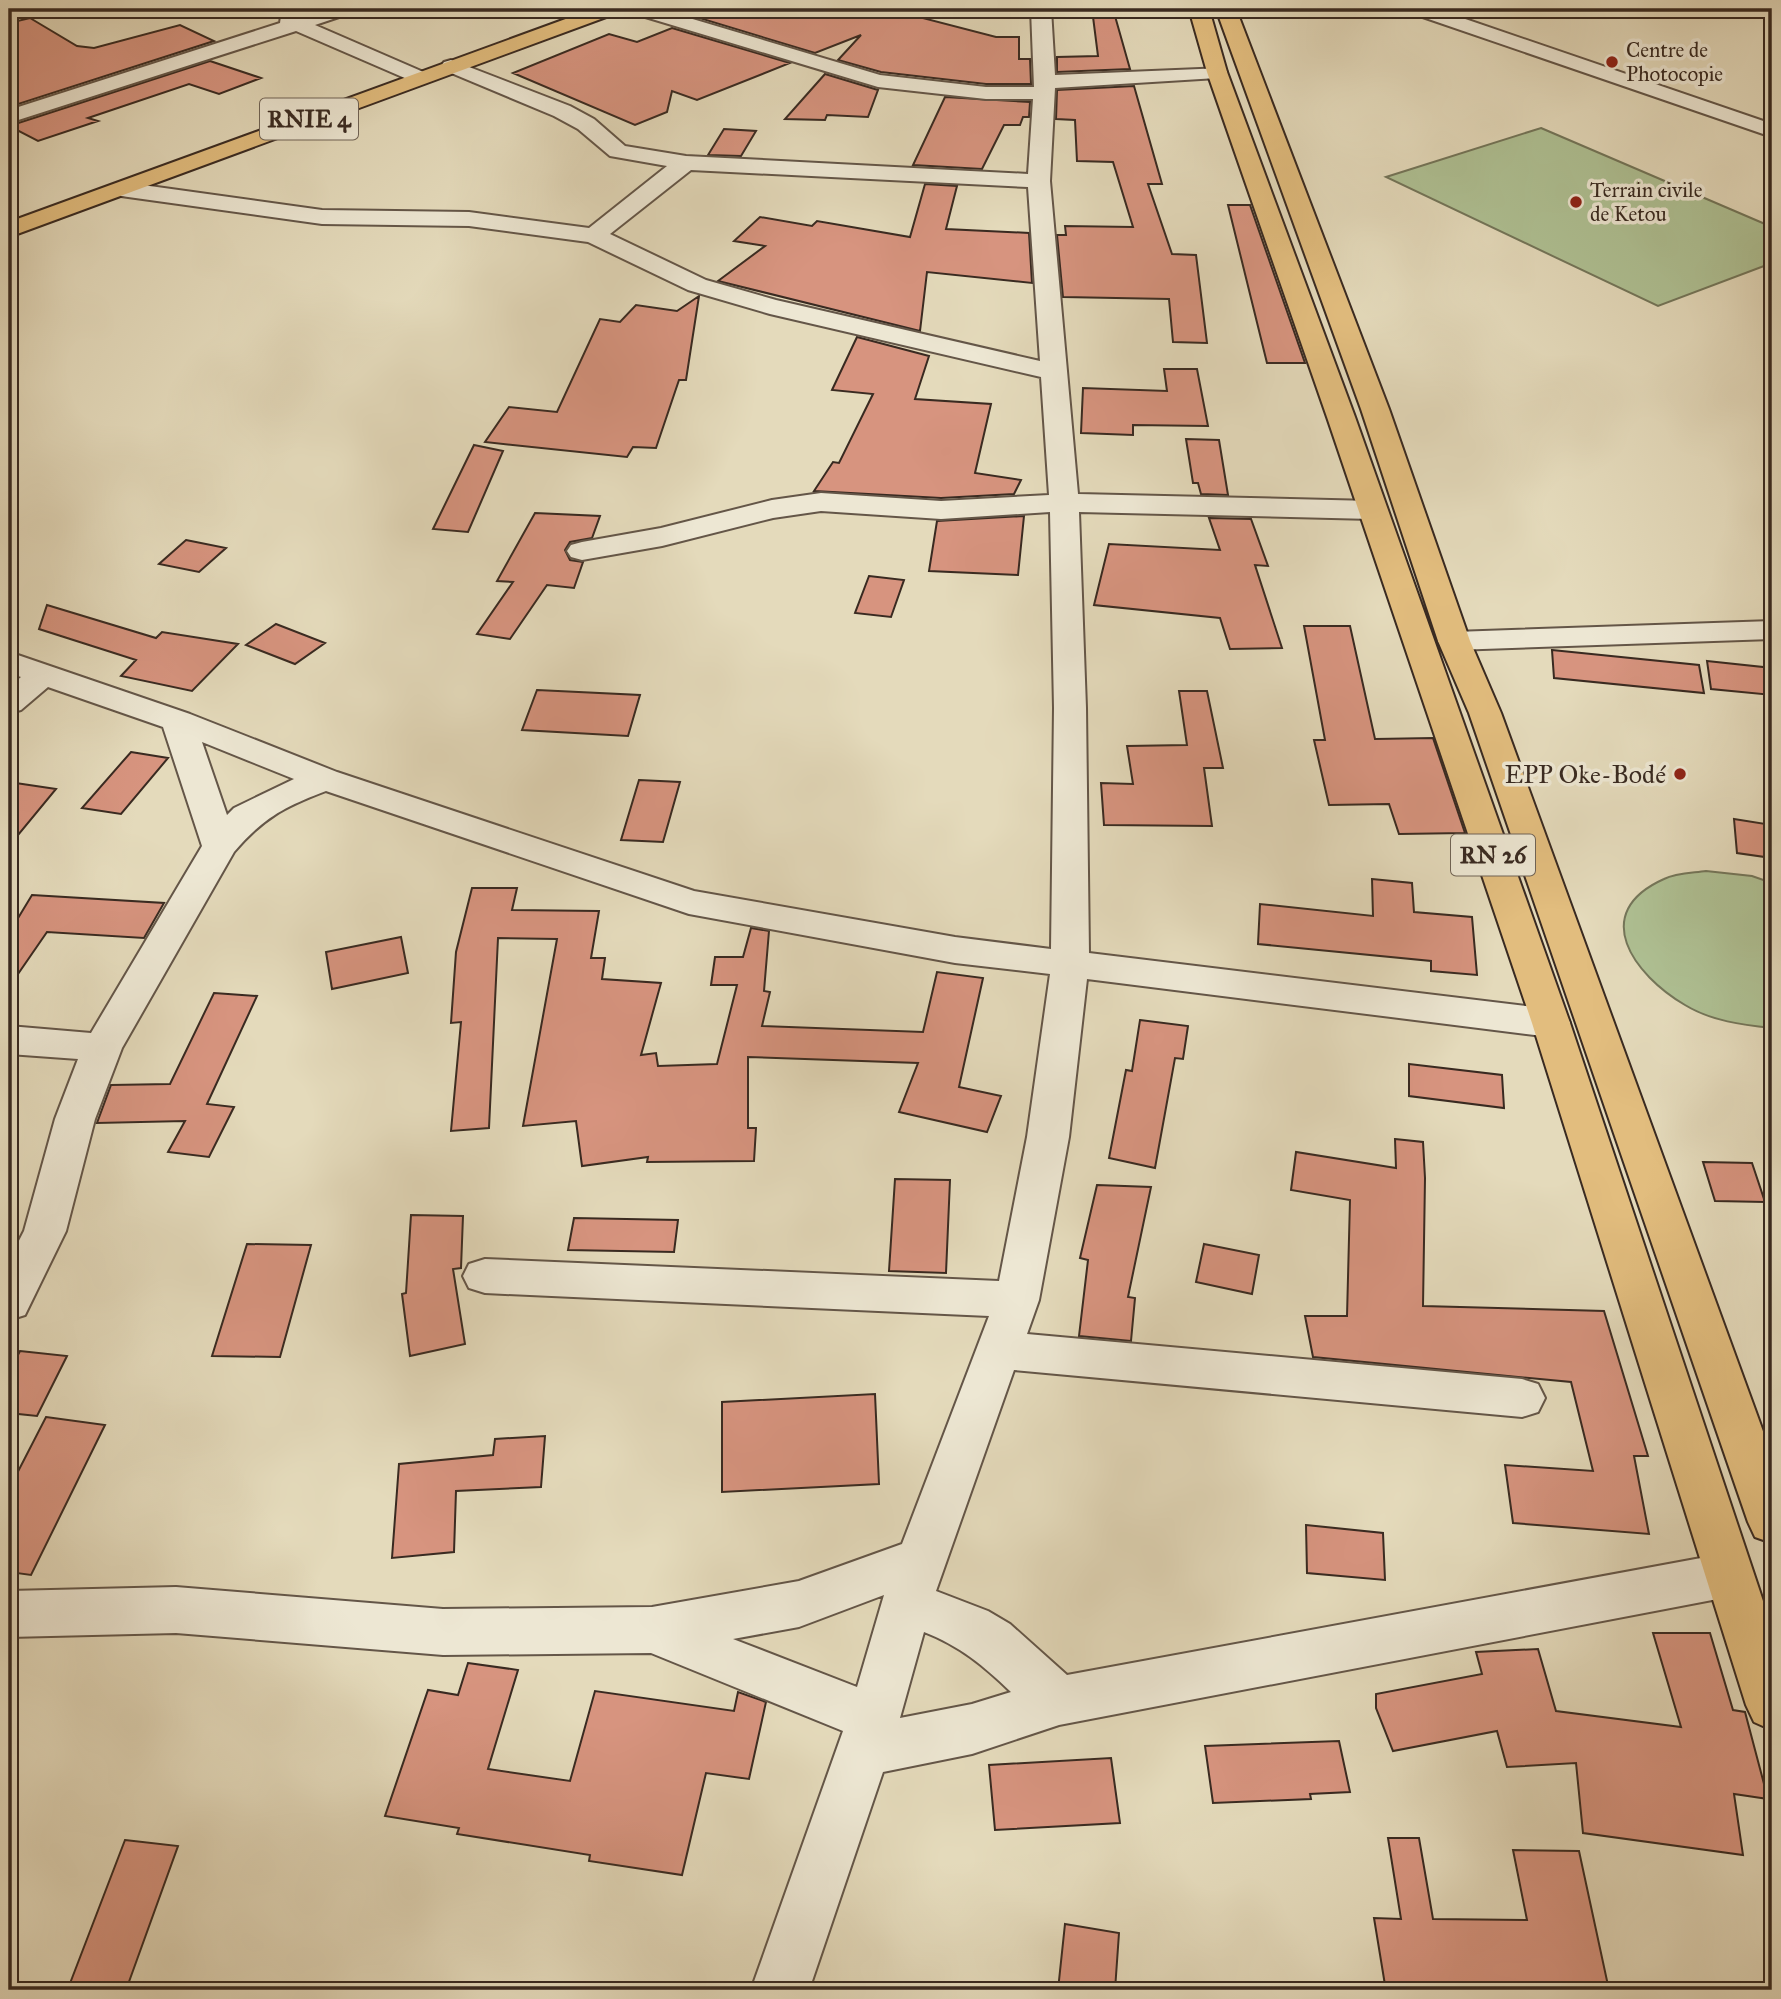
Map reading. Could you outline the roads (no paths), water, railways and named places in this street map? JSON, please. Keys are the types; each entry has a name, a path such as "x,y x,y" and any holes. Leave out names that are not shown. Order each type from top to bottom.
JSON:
{"main road":[{"name":"RNIE 4","path":"9,230 610,9"},
{"name":"RN 26","path":"1199,9 1217,72 1551,1023 1772,1705"},
{"name":"RN 26","path":"1226,9 1371,396 1454,641 1485,713 1772,1522"}],"street":[{"path":"9,117 213,49 344,9"},
{"path":"639,9 878,81 973,92 1217,72"},
{"path":"780,1990 868,1734 913,1581 1017,1300 1048,1137 1070,965 1070,708 1064,503 1039,181 1044,88 1041,9"},
{"path":"1418,9 1772,131"},
{"path":"274,14 421,78"},
{"path":"451,66 562,111 586,124 613,149 686,163 1039,181"},
{"path":"594,236 635,200 686,163"},
{"path":"121,189 322,217 470,219 594,236 697,285 770,306 1055,372"},
{"path":"582,551 662,537 772,509 821,502 941,510 1064,503 1162,503 1372,510"},
{"path":"1454,641 1772,630"},
{"path":"9,662 178,721 326,779 689,902 865,936 1070,965 1551,1023"},
{"path":"9,703 45,673"},
{"path":"178,721 220,846"},
{"path":"9,1302 45,1231 75,1119 102,1048 220,846 246,817 286,793 326,779"},
{"path":"9,1041 48,1041 102,1048"},
{"path":"485,1276 1017,1300"},
{"path":"1000,1350 1522,1398"},
{"path":"652,1630 868,1734 972,1729 1059,1701 1728,1575"},
{"path":"913,1581 970,1627 992,1641 1059,1701"},
{"path":"9,1614 176,1609 443,1632 652,1630 913,1581"}],"place":[{"name":"Centre de Photocopie","path":"1612,62"},
{"name":"Terrain civile de Ketou","path":"1576,202"},
{"name":"EPP Oke-Bodé","path":"1680,774"}]}
